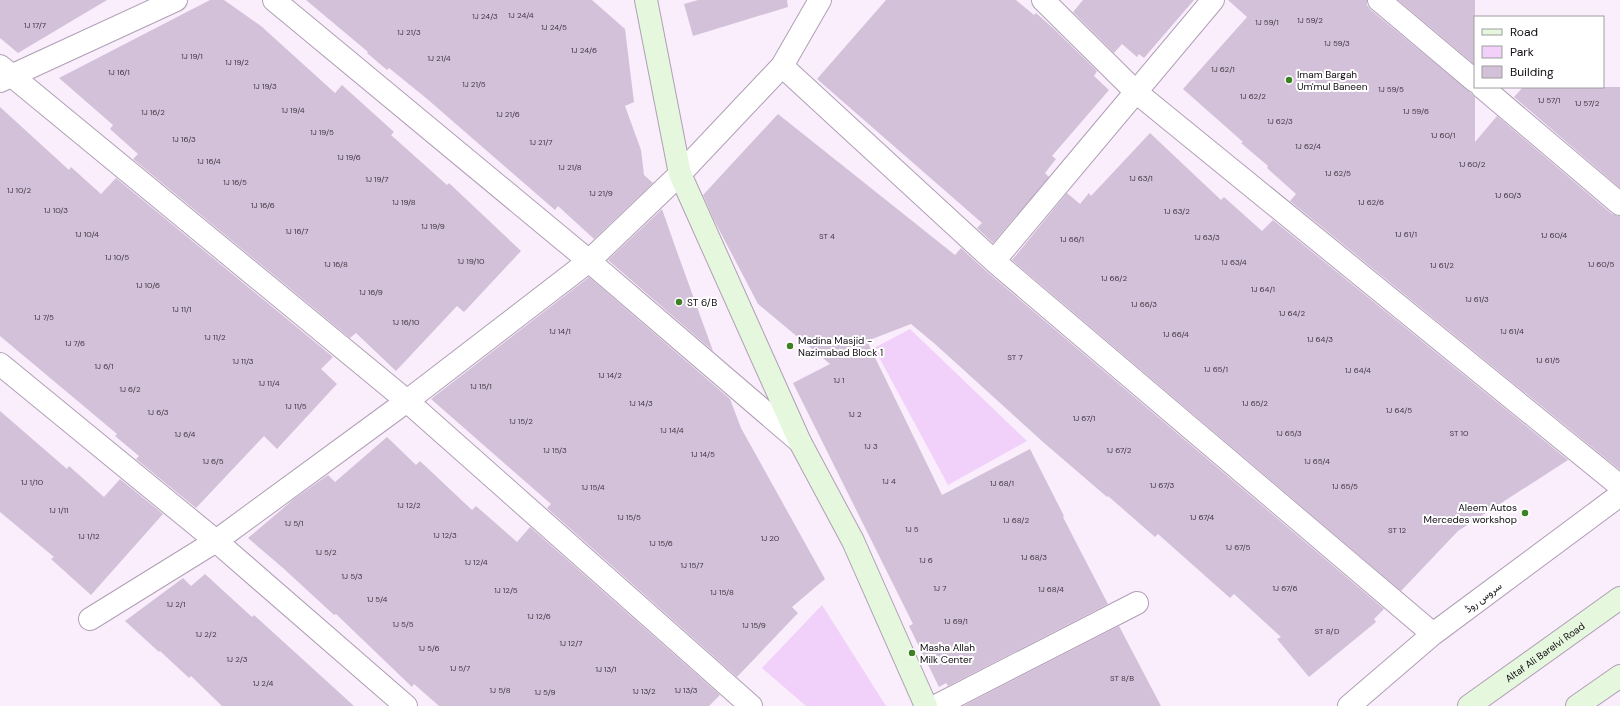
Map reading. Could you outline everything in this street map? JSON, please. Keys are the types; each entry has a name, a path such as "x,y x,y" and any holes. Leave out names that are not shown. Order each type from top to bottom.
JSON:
{"street":[{"path":"176,0 4,74 407,401 751,706"},
{"path":"274,0 589,261 800,442"},
{"path":"646,0 680,174 800,442 853,541 926,706"},
{"path":"90,619 216,541 407,401 589,261 680,174 782,66 820,0"},
{"path":"1043,0 1136,92 1620,486"},
{"path":"994,261 1213,0"},
{"path":"1379,0 1474,80"},
{"path":"782,66 994,261 1433,634"},
{"path":"1483,88 1620,204"},
{"path":"0,364 216,541 406,706"},
{"name":"سروس روڈ","path":"1351,706 1433,634 1620,495"},
{"name":"Altaf Ali Barelvi Road","path":"1469,706 1620,598"},
{"path":"936,706 1137,603"},
{"path":"1577,706 1620,676"}],"green space":[{"path":"910,329 1027,441 948,485 874,348"},
{"path":"822,605 886,706 806,706 762,668"}],"building":[{"path":"0,0 107,0 18,53 0,38"},
{"path":"210,0 224,0 261,26 335,93 342,85 394,132 391,135 447,185 449,183 521,251 464,312 457,306 396,371 356,333 350,338 133,159 138,154 110,129 113,125 59,78"},
{"path":"306,0 592,0 625,29 634,102 625,106 641,150 644,175 653,183 594,239 558,206 555,210 426,98 389,68 387,70"},
{"path":"698,0 787,0 788,7 693,36 684,4"},
{"path":"886,0 1016,0 1034,15 1036,13 1054,29 1097,71 1094,76 1109,90 1052,156 1056,159 1045,173 1049,177 993,243 977,228 982,223 817,79"},
{"path":"1083,0 1194,0 1144,58 1139,54 1137,57 1122,44 1114,53 1073,12"},
{"path":"1228,0 1367,0 1367,5 1371,10 1475,97 1475,142 1497,116 1612,214 1620,216 1620,470 1290,201 1296,194 1267,168 1268,166 1241,143 1243,142 1183,89 1247,17"},
{"path":"1398,0 1475,0 1474,64"},
{"path":"1620,87 1620,188 1514,97 1522,88"},
{"path":"0,107 69,170 71,167 101,194 116,178 333,357 321,369 337,384 277,449 264,436 196,508 136,459 139,456 115,436 117,434 0,336"},
{"path":"778,114 955,255 961,248 986,271 1384,609 1374,619 1376,622 1309,677 1277,639 1281,637 1234,594 1230,598 1158,534 1155,537 1108,496 1107,497 911,324 867,341 942,495 1030,449 1108,604 948,686 946,683 939,687 909,626 913,624 793,383 830,364 758,304 714,220 703,195"},
{"path":"1150,133 1221,200 1224,197 1262,231 1273,220 1568,460 1458,531 1401,591 1012,260 1067,193 1080,204 1089,193 1091,196"},
{"name":"ST 6/B","path":"662,209 676,249 713,351 608,260"},
{"path":"589,277 730,399 741,428 825,579 792,607 798,613 737,677 547,508 551,504 431,399"},
{"path":"0,411 67,469 69,466 104,497 120,479 163,514 91,595 51,559 54,557 0,512"},
{"path":"387,437 416,465 420,461 472,510 476,506 517,542 530,527 720,695 709,706 439,706 414,684 412,687 336,614 334,615 248,538 294,499 328,475 335,482"},
{"path":"205,574 252,617 254,615 354,706 222,706 191,676 189,678 125,621 183,578 191,586"},
{"path":"1119,626 1161,706 963,706"}],"place":[{"name":"Imam Bargah Um'mul Baneen","path":"1289,80"},
{"name":"ST 6/B","path":"679,302"},
{"name":"Madina Masjid - Nazimabad Block 1","path":"790,346"},
{"name":"Aleem Autos Mercedes workshop","path":"1525,513"},
{"name":"Masha Allah Milk Center","path":"912,653"}]}
